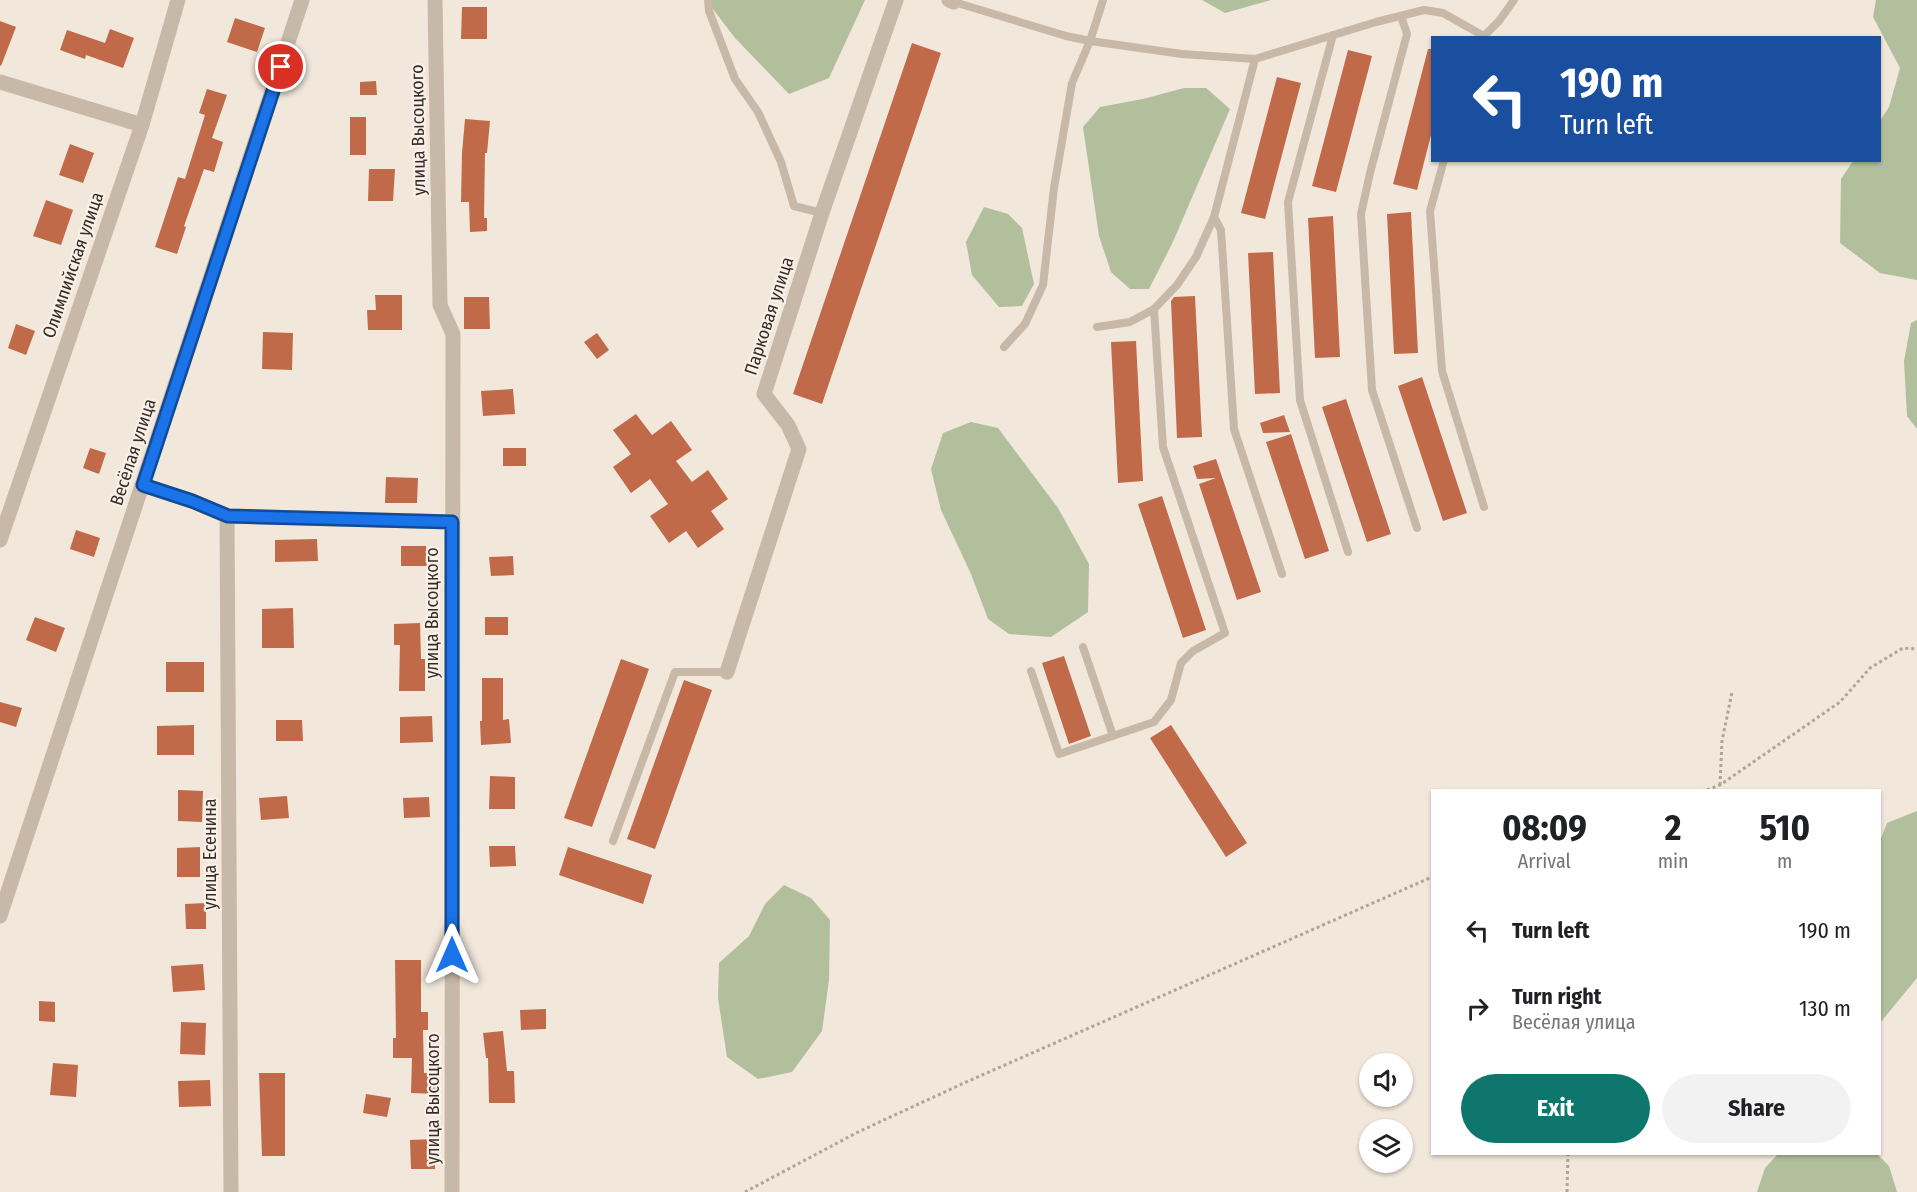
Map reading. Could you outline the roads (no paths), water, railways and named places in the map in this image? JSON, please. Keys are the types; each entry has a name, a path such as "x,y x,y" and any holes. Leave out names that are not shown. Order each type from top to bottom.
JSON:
{"street":[{"name":"Олимпийская улица","path":"0,540 142,125 178,0"},
{"name":"Весёлая улица","path":"0,916 302,0"},
{"name":"улица Высоцкого","path":"435,0 440,305 453,334 452,1192"},
{"name":"Парковая улица","path":"727,672 799,449 788,425 765,394 822,213 896,0"},
{"path":"0,82 142,125"},
{"path":"143,485 228,516 452,522"},
{"name":"улица Есенина","path":"228,516 231,1192"}],"lane":[{"path":"708,0 709,11 735,79 758,112 776,152 794,206 822,213"},
{"path":"1004,347 1025,324 1043,285 1054,188 1072,83 1090,41 1103,0"},
{"path":"953,1 1066,36 1090,41 1182,54 1255,59 1424,10 1443,13 1482,36 1498,21 1514,0"},
{"path":"1401,15 1407,34 1361,214 1372,390 1417,528"},
{"path":"1332,35 1288,202 1300,400 1348,552"},
{"path":"1097,327 1130,322 1154,309 1177,285 1197,258 1214,217 1255,59"},
{"path":"1443,162 1430,212 1442,371 1484,507"},
{"path":"1214,217 1221,230 1234,429 1282,574"},
{"path":"1031,671 1059,754 1154,722 1171,700 1181,663 1193,651 1225,633 1163,447 1154,309"},
{"path":"1083,647 1113,736"},
{"path":"613,841 675,672 727,672"}]}
